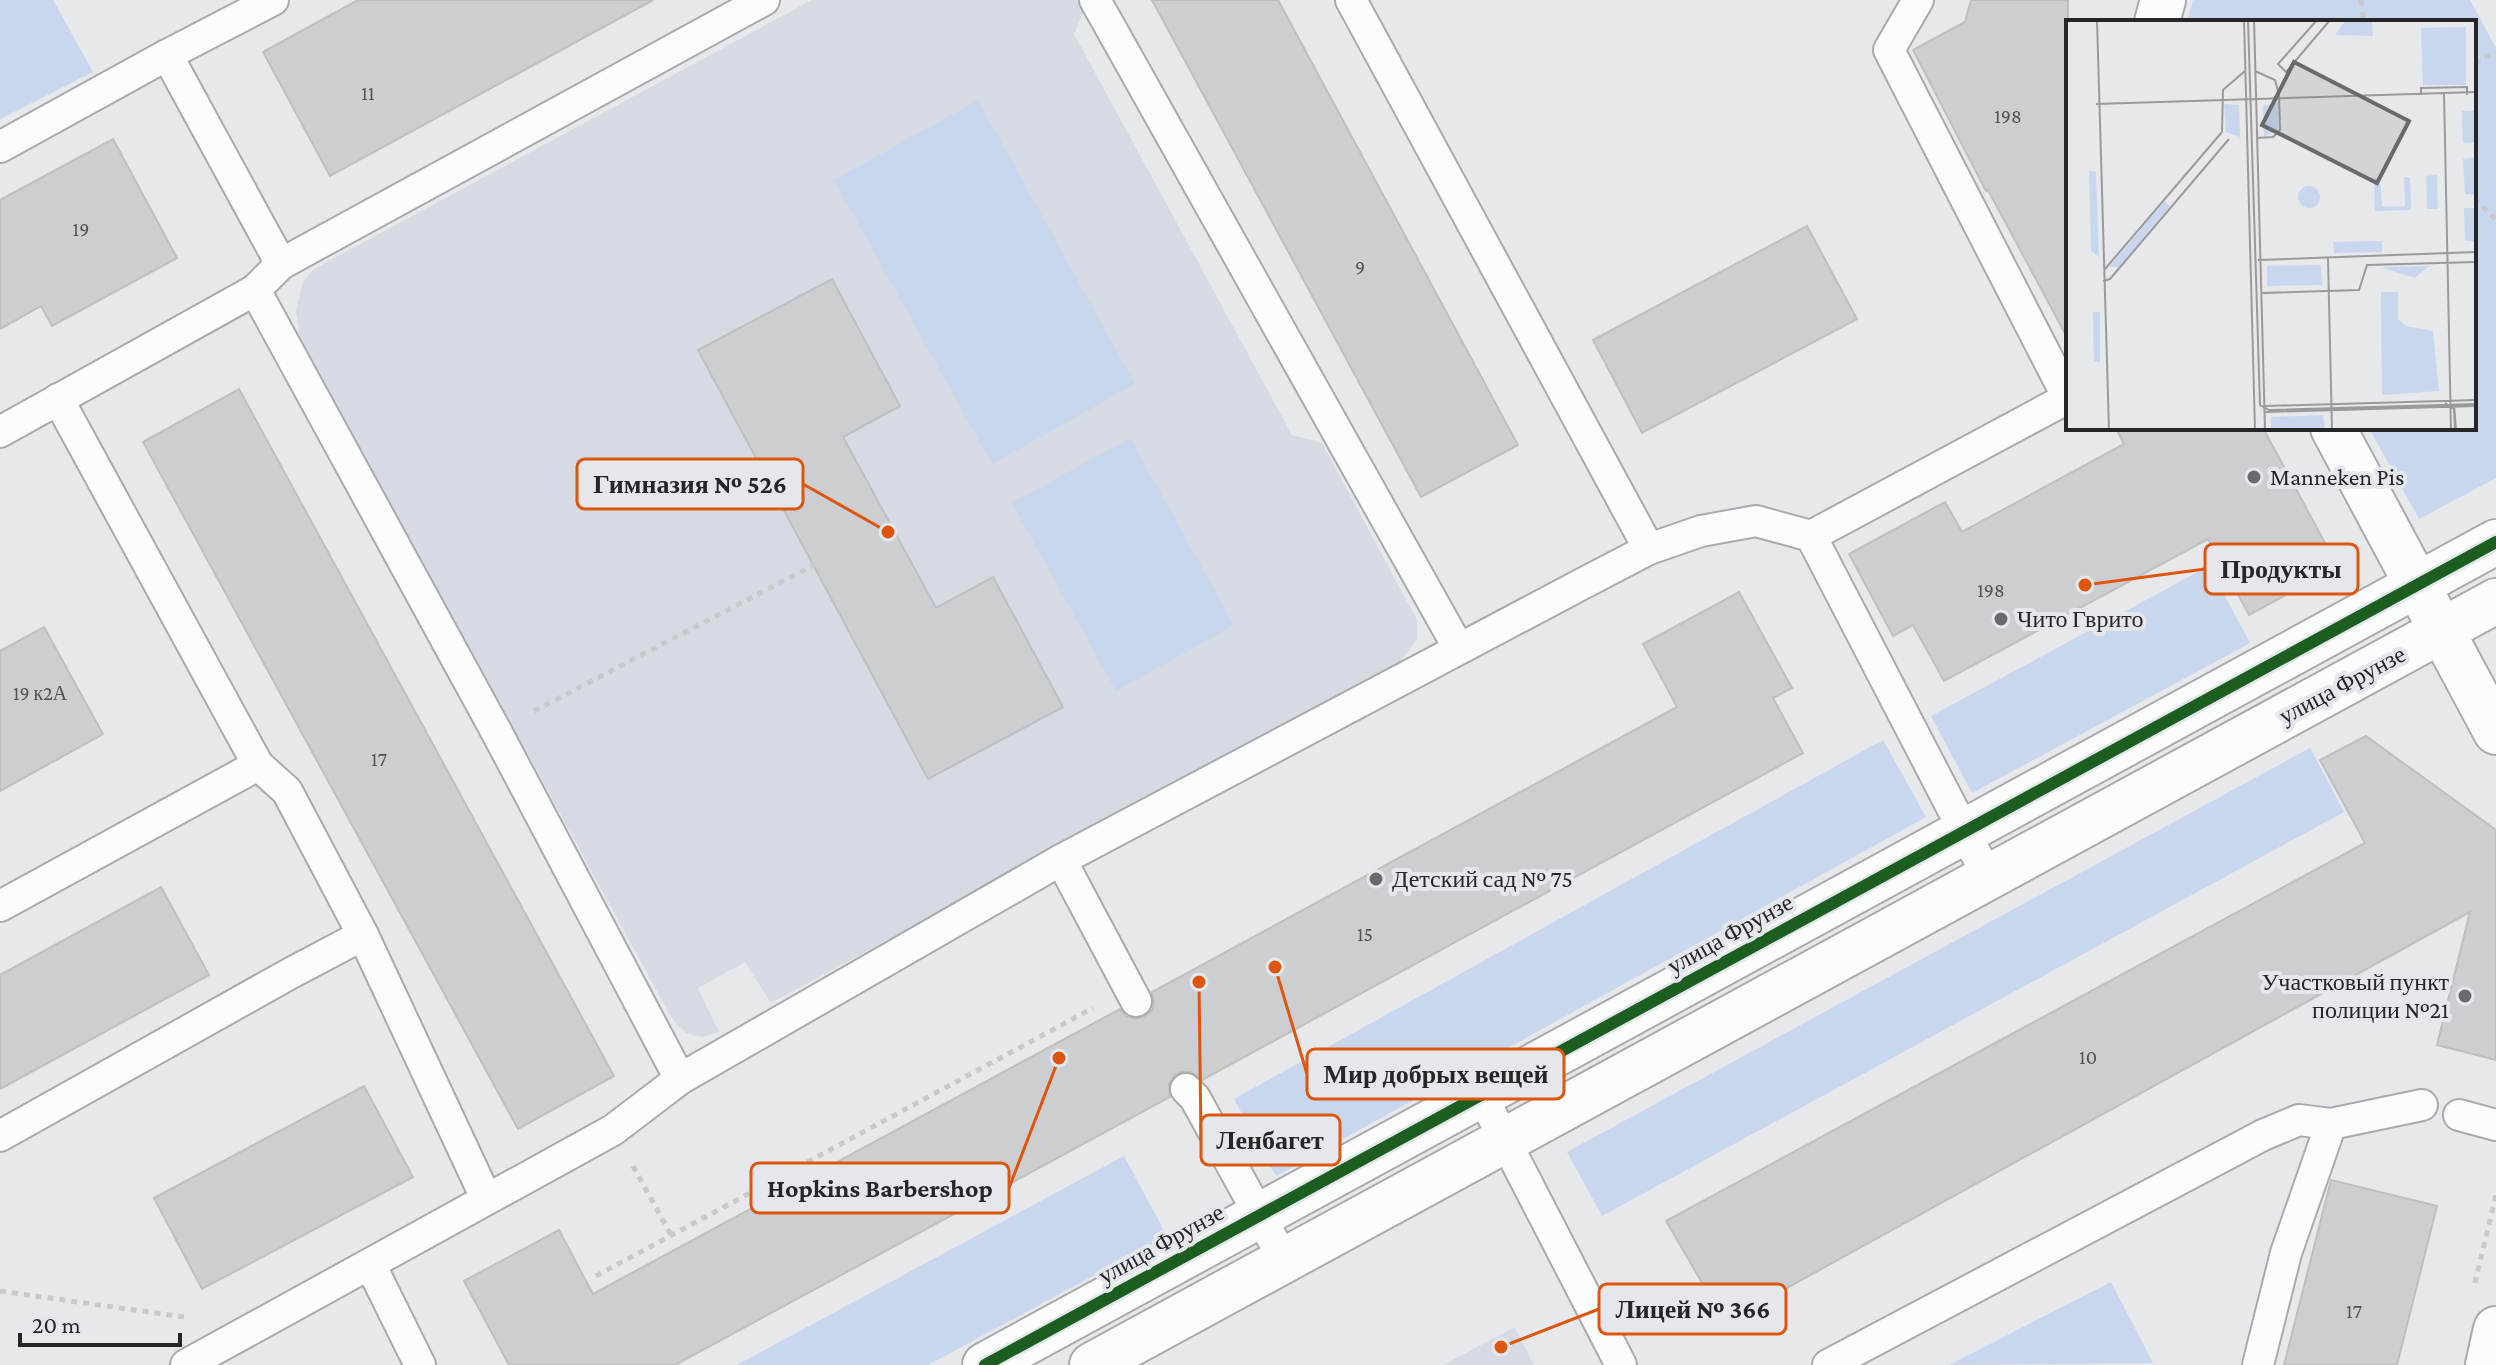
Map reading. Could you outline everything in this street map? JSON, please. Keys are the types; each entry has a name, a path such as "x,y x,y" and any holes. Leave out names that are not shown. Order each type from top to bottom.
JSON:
{"street":[{"path":"2158,20 2163,0"},
{"path":"2334,430 2496,732"},
{"name":"улица Фрунзе","path":"1013,1358 1260,1215 2496,542"},
{"name":"улица Фрунзе","path":"1092,1365 2496,601"},
{"path":"2488,1365 2496,1329"}],"lane":[{"path":"0,147 273,0"},
{"path":"0,432 255,290 281,264 764,0"},
{"path":"1095,0 1458,647"},
{"path":"1351,0 1649,549"},
{"path":"1918,0 1889,50 2066,394"},
{"path":"167,55 281,264"},
{"path":"255,290 496,731 680,1079"},
{"path":"58,399 258,765 287,791 363,935 486,1198"},
{"path":"186,1365 613,1130 680,1079 1061,860 1458,647 1649,549 1701,531 1756,521 1811,536 2066,399"},
{"path":"1811,536 1988,877"},
{"path":"0,906 258,765"},
{"path":"1061,860 1133,994"},
{"path":"0,1136 363,935"},
{"path":"1186,1089 1195,1098 1284,1260"},
{"path":"1481,1094 1621,1365"},
{"path":"1828,1365 2263,1135 2299,1120 2331,1124 2422,1105"},
{"path":"2459,1115 2496,1125"},
{"path":"2258,1365 2286,1253 2331,1124"},
{"path":"370,1264 420,1365"}],"path":[{"path":"2361,0 2364,20"},
{"path":"2476,62 2496,51"},
{"path":"2476,200 2496,220"},
{"path":"496,731 814,565"},
{"path":"596,1276 1133,994"},
{"path":"613,1130 671,1235"},
{"path":"2474,1288 2496,1195"},
{"path":"0,1291 207,1321 236,1338"}],"shaded area":[{"path":"0,0 53,0 93,72 0,119"},
{"path":"812,0 1078,0 1084,11 1074,34 1292,435 1322,443 1417,620 1417,639 1400,662 771,1003 745,962 698,988 719,1032 702,1037 686,1033 664,1004 300,337 296,311 303,282 314,269"},
{"path":"2193,0 2470,0 2496,48 2496,478 2419,519 2370,430 2476,430 2476,20 2188,20"},
{"path":"978,100 1135,384 992,464 834,180"},
{"path":"1130,438 1234,625 1116,691 1012,503"},
{"path":"2209,566 2250,643 1972,793 1931,716"},
{"path":"1883,740 1926,817 1276,1176 1234,1099"},
{"path":"2310,748 2344,812 1602,1216 1567,1152"},
{"path":"1124,1156 1167,1236 928,1365 737,1365"},
{"path":"2111,1282 2153,1363 1949,1365"},
{"path":"1513,1328 1534,1365 1443,1365"}],"building":[{"path":"358,0 653,0 330,176 263,52"},
{"path":"1152,0 1278,0 1518,445 1421,497"},
{"path":"1971,0 2068,0 2066,335 1913,50 1965,22"},
{"path":"113,139 177,258 52,326 41,306 0,329 0,200"},
{"path":"1807,226 1857,319 1642,433 1593,340"},
{"path":"832,279 900,406 843,437 936,608 993,577 1063,707 928,779 698,350"},
{"path":"239,389 614,1076 518,1129 143,442"},
{"path":"2117,430 2264,430 2338,567 2249,615 2208,539 1944,681 1913,625 1893,636 1849,554 1945,502 1962,532 2124,444"},
{"path":"1739,592 1792,688 1773,698 1803,753 1202,1080 1191,1072 1181,1072 1169,1084 1170,1097 675,1365 509,1365 464,1281 559,1230 593,1294 1120,1009 1126,1016 1135,1019 1145,1016 1152,1010 1152,992 1677,707 1643,644"},
{"path":"44,627 103,734 0,791 0,651"},
{"path":"2366,736 2496,830 2496,1060 2437,1045 2470,912 1725,1322 1666,1221 2365,843 2320,760"},
{"path":"161,887 209,975 0,1089 0,975"},
{"path":"364,1086 413,1177 202,1289 154,1198"},
{"path":"2331,1180 2437,1206 2397,1365 2284,1365"}],"cycle path":[{"path":"985,1365 2496,542"}],"place":[{"name":"Manneken Pis","path":"2254,477"},
{"name":"Гимназия № 526","path":"888,532"},
{"name":"Продукты","path":"2085,585"},
{"name":"Чито Гврито","path":"2001,619"},
{"name":"Детский сад № 75","path":"1376,879"},
{"name":"Мир добрых вещей","path":"1275,967"},
{"name":"Ленбагет","path":"1199,982"},
{"name":"Участковый пункт полиции №21","path":"2465,996"},
{"name":"Hopkins Barbershop","path":"1059,1058"},
{"name":"Лицей № 366","path":"1501,1347"}]}
